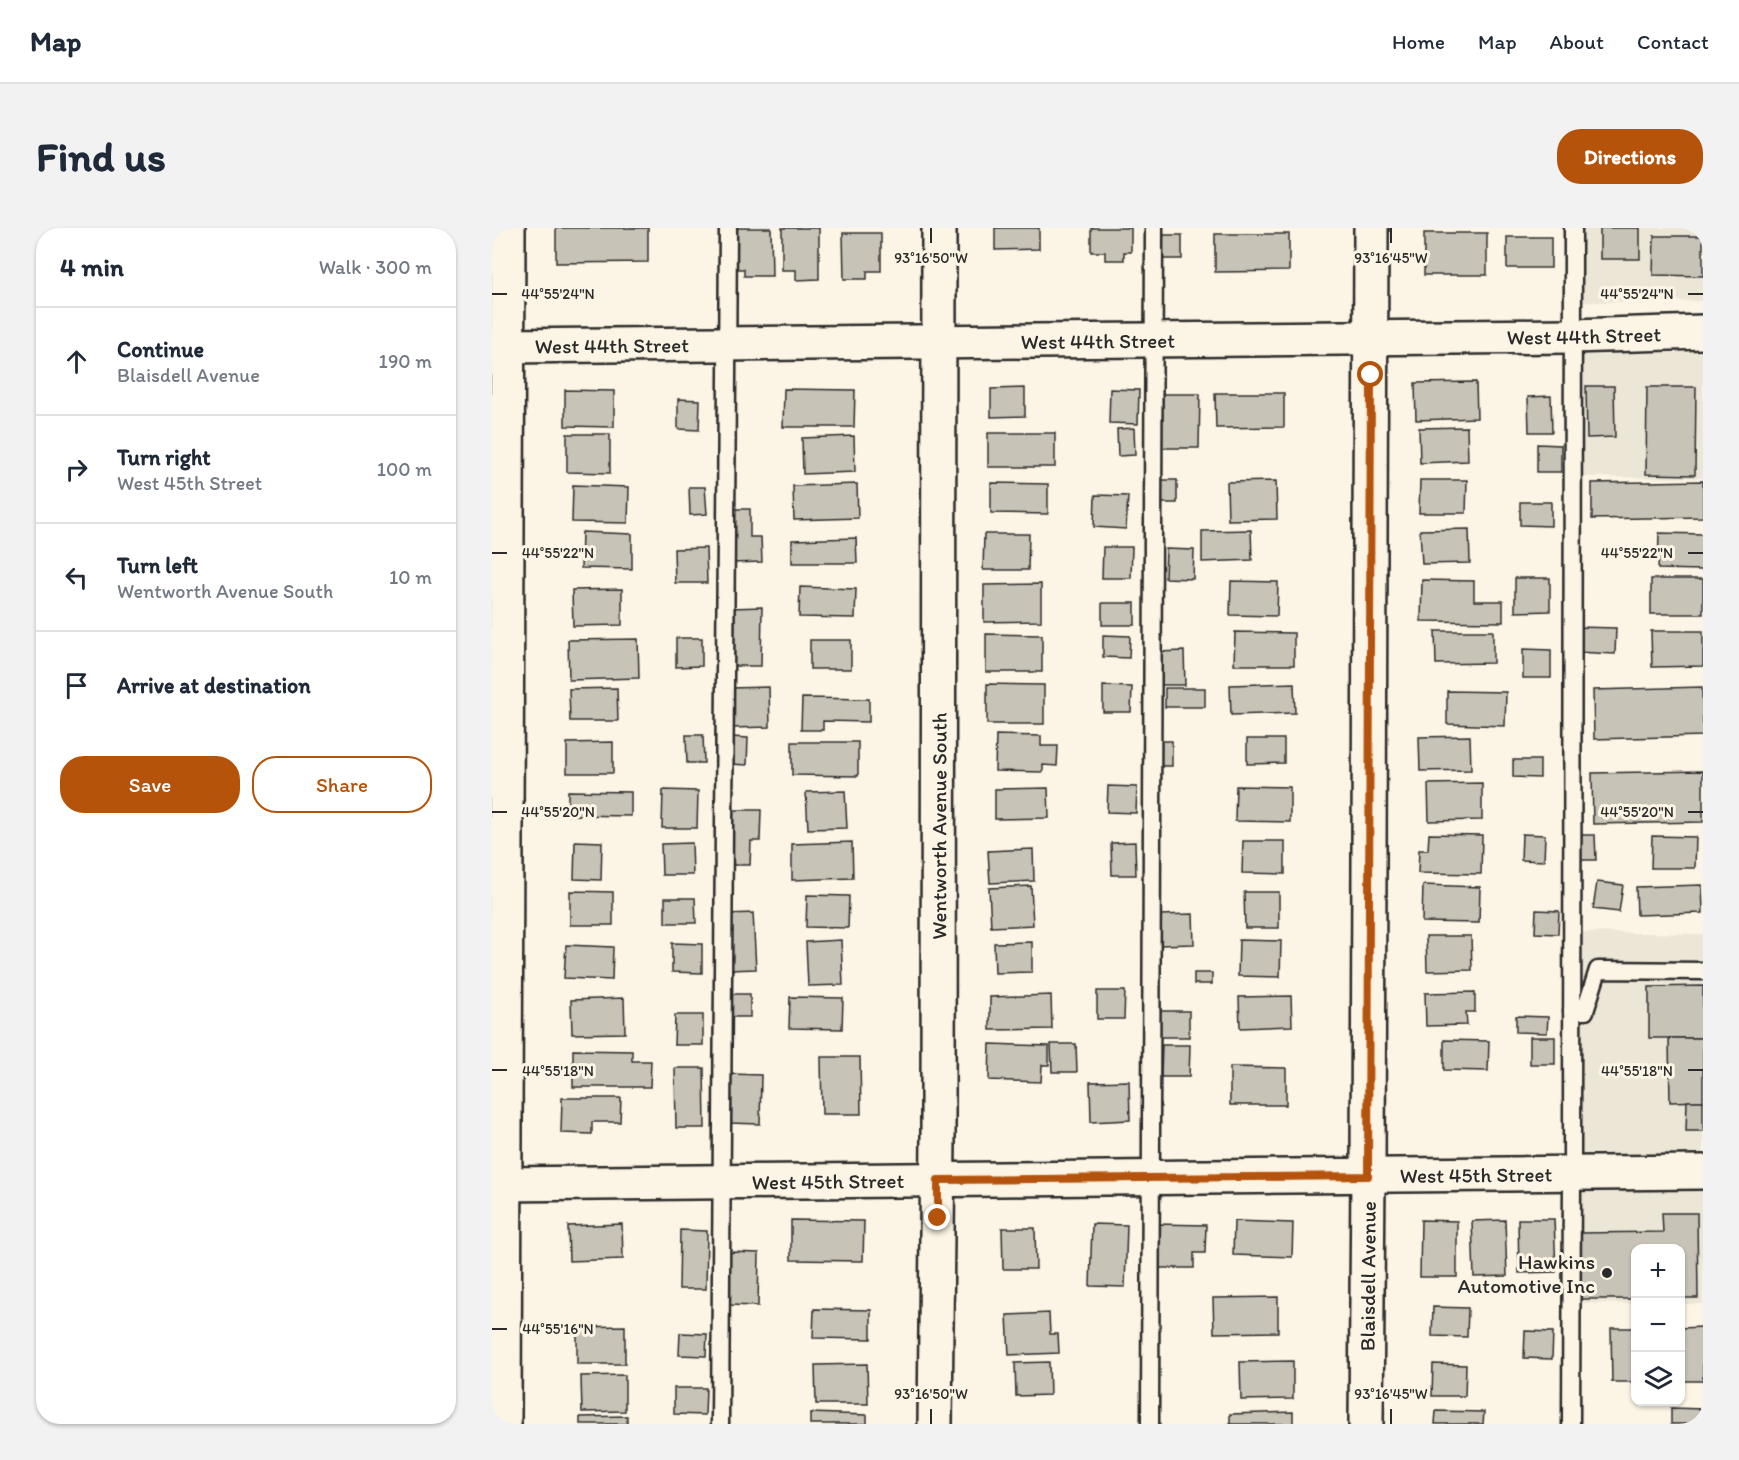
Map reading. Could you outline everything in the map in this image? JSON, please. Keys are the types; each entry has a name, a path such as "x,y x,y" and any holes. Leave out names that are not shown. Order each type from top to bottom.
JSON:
{"street":[{"path":"504,1424 498,1184 500,346 508,228"},
{"name":"Wentworth Avenue South","path":"935,1424 938,1180 939,228"},
{"name":"Blaisdell Avenue","path":"1366,1424 1371,228"},
{"name":"West 44th Street","path":"500,346 1572,336 1703,332"},
{"name":"West 45th Street","path":"498,1184 1703,1172"}],"lane":[{"path":"720,1424 728,228"},
{"path":"1150,1424 1154,228"},
{"path":"1571,1424 1573,228"},
{"path":"1572,1011 1585,1011 1598,970 1703,971"}],"shaded area":[{"path":"1582,228 1703,228 1703,301 1582,302"},
{"path":"1703,352 1703,478 1575,477 1576,355"},
{"path":"1573,932 1703,934 1703,1304 1685,1304 1685,1244 1631,1244 1631,1304 1569,1303"}],"building":[{"path":"556,228 648,228 648,262 556,263"},
{"path":"735,228 771,228 772,276 744,276 744,269 735,269"},
{"path":"782,228 819,228 819,279 796,280 796,270 782,270"},
{"path":"995,228 1039,228 1039,249 995,250"},
{"path":"1091,228 1131,228 1131,252 1124,252 1124,260 1105,260 1105,252 1091,252"},
{"path":"1600,228 1640,228 1640,259 1600,259"},
{"path":"843,233 881,233 881,271 867,271 867,279 844,279"},
{"path":"1424,233 1487,233 1487,275 1424,275"},
{"path":"1215,234 1289,234 1289,271 1215,272"},
{"path":"1158,235 1182,235 1182,259 1158,259"},
{"path":"1654,236 1703,236 1703,276 1653,275"},
{"path":"1507,237 1551,237 1551,268 1507,268"},
{"path":"1476,382 1477,418 1416,420 1415,383"},
{"path":"1586,386 1614,386 1615,437 1587,438"},
{"path":"1647,387 1696,387 1695,475 1646,474"},
{"path":"1025,388 1025,416 991,417 991,389"},
{"path":"784,389 855,390 854,427 783,427"},
{"path":"1110,389 1139,390 1138,424 1109,423"},
{"path":"565,390 614,391 614,427 565,426"},
{"path":"1215,393 1284,393 1284,427 1216,428"},
{"path":"1160,394 1200,394 1199,448 1159,448"},
{"path":"1551,396 1552,432 1529,432 1528,397"},
{"path":"678,399 700,400 699,430 678,429"},
{"path":"1467,427 1468,461 1420,463 1419,428"},
{"path":"1134,428 1135,455 1118,456 1117,429"},
{"path":"988,433 1055,433 1055,467 988,467"},
{"path":"567,434 610,434 610,473 567,472"},
{"path":"854,436 855,472 803,474 802,438"},
{"path":"1537,444 1561,445 1561,472 1537,472"},
{"path":"1160,480 1177,480 1177,503 1160,503"},
{"path":"1420,480 1467,480 1466,513 1419,513"},
{"path":"1276,481 1277,519 1228,520 1227,482"},
{"path":"1703,481 1703,517 1592,519 1592,483"},
{"path":"991,483 1048,484 1048,514 991,513"},
{"path":"857,484 858,518 794,520 793,486"},
{"path":"573,485 629,487 628,523 572,522"},
{"path":"689,487 705,487 707,514 690,515"},
{"path":"1095,495 1128,496 1126,529 1094,527"},
{"path":"1520,502 1551,502 1551,526 1520,525"},
{"path":"730,509 750,509 750,537 761,537 762,562 732,563"},
{"path":"1469,529 1470,563 1422,564 1420,530"},
{"path":"1251,530 1252,560 1202,562 1202,531"},
{"path":"582,532 632,534 632,569 581,568"},
{"path":"1659,533 1703,534 1703,570 1658,569"},
{"path":"984,534 1029,534 1028,570 983,570"},
{"path":"856,538 857,563 792,563 792,540"},
{"path":"1103,547 1132,547 1131,578 1102,578"},
{"path":"706,548 707,583 675,583 674,549"},
{"path":"1166,549 1194,550 1193,579 1165,578"},
{"path":"1515,578 1550,578 1550,611 1515,612"},
{"path":"1651,579 1703,579 1703,614 1651,614"},
{"path":"1422,580 1474,581 1474,601 1503,601 1503,622 1421,621"},
{"path":"1231,581 1278,582 1277,616 1230,615"},
{"path":"1041,584 1041,621 984,622 984,585"},
{"path":"800,587 856,589 855,618 799,617"},
{"path":"622,589 622,625 573,626 572,590"},
{"path":"1102,603 1135,603 1135,625 1102,625"},
{"path":"762,607 761,666 729,666 731,608"},
{"path":"1577,627 1616,628 1615,654 1576,652"},
{"path":"1435,631 1493,631 1493,663 1436,664"},
{"path":"1651,631 1703,631 1703,666 1652,667"},
{"path":"1235,632 1294,633 1294,665 1234,665"},
{"path":"986,634 1042,635 1042,672 986,672"},
{"path":"1103,635 1130,636 1129,658 1103,657"},
{"path":"676,638 702,638 702,666 676,667"},
{"path":"638,639 639,678 569,680 568,640"},
{"path":"810,640 851,640 851,669 810,669"},
{"path":"1523,649 1551,650 1551,678 1523,678"},
{"path":"1184,651 1185,685 1158,685 1157,652"},
{"path":"1294,683 1295,713 1231,715 1230,685"},
{"path":"987,684 1044,685 1044,724 987,724"},
{"path":"1103,686 1132,687 1131,712 1103,712"},
{"path":"769,687 770,727 730,728 729,688"},
{"path":"1702,687 1703,736 1594,739 1593,690"},
{"path":"617,688 618,721 570,721 569,689"},
{"path":"1165,688 1205,688 1205,707 1165,707"},
{"path":"1447,691 1506,692 1505,726 1447,724"},
{"path":"802,698 869,699 869,722 823,721 823,730 801,730"},
{"path":"686,735 703,735 704,763 687,763"},
{"path":"996,735 1041,736 1041,746 1058,746 1057,766 1043,765 1043,772 995,771"},
{"path":"1470,736 1471,770 1420,771 1419,737"},
{"path":"731,737 748,738 747,765 730,764"},
{"path":"1247,739 1284,739 1284,763 1247,764"},
{"path":"1156,741 1172,741 1172,766 1156,766"},
{"path":"613,742 613,773 567,773 567,743"},
{"path":"792,742 858,742 858,776 792,775"},
{"path":"1513,760 1540,760 1540,778 1513,777"},
{"path":"1703,771 1703,822 1593,824 1592,773"},
{"path":"1482,783 1482,820 1429,821 1428,784"},
{"path":"1108,786 1137,787 1136,813 1107,812"},
{"path":"1236,786 1290,787 1290,822 1235,821"},
{"path":"1048,788 1049,818 995,819 995,789"},
{"path":"663,790 698,791 697,828 662,828"},
{"path":"568,791 631,792 631,816 568,815"},
{"path":"845,791 847,828 808,829 806,792"},
{"path":"727,810 761,810 760,841 751,841 750,865 727,865"},
{"path":"1429,834 1482,835 1481,874 1418,873 1419,850 1428,850"},
{"path":"1522,834 1545,835 1544,861 1521,860"},
{"path":"1580,835 1595,835 1596,860 1580,860"},
{"path":"1652,836 1696,837 1695,868 1651,868"},
{"path":"575,841 602,842 601,880 574,879"},
{"path":"1243,841 1285,841 1285,874 1242,873"},
{"path":"852,842 853,878 792,880 792,844"},
{"path":"1135,842 1136,875 1112,875 1111,843"},
{"path":"692,843 693,875 662,875 661,844"},
{"path":"1033,849 1034,881 990,883 988,851"},
{"path":"1597,882 1623,885 1619,912 1593,909"},
{"path":"1423,885 1480,887 1479,923 1422,922"},
{"path":"1702,885 1703,913 1637,915 1636,887"},
{"path":"1031,886 1033,925 991,927 989,888"},
{"path":"570,891 613,892 613,925 570,925"},
{"path":"1244,892 1279,892 1279,928 1245,928"},
{"path":"807,895 849,896 848,928 806,927"},
{"path":"665,898 695,898 696,923 665,923"},
{"path":"1536,910 1559,911 1558,934 1535,933"},
{"path":"753,913 756,969 729,970 726,914"},
{"path":"1193,914 1194,944 1160,945 1159,915"},
{"path":"1426,936 1471,936 1472,970 1427,971"},
{"path":"841,940 843,985 808,986 806,942"},
{"path":"1239,940 1281,941 1280,977 1238,976"},
{"path":"1032,942 1032,972 995,973 994,943"},
{"path":"672,943 702,944 702,973 672,972"},
{"path":"566,945 613,947 612,980 564,978"},
{"path":"1194,973 1212,973 1212,984 1194,984"},
{"path":"1703,986 1703,1038 1649,1038 1649,987"},
{"path":"1097,991 1125,991 1124,1019 1097,1019"},
{"path":"1475,992 1475,1012 1466,1012 1467,1025 1426,1026 1425,993"},
{"path":"729,994 750,994 750,1017 729,1017"},
{"path":"1051,995 1052,1029 990,1030 990,997"},
{"path":"1291,996 1292,1026 1240,1028 1239,997"},
{"path":"790,997 843,998 842,1029 789,1028"},
{"path":"624,998 625,1033 572,1034 571,1000"},
{"path":"1155,1011 1189,1011 1189,1037 1155,1037"},
{"path":"675,1015 703,1015 703,1045 674,1045"},
{"path":"1516,1016 1548,1017 1547,1033 1516,1032"},
{"path":"1530,1037 1555,1037 1555,1064 1530,1064"},
{"path":"1669,1038 1703,1038 1703,1101 1670,1102"},
{"path":"1444,1040 1489,1041 1488,1071 1444,1070"},
{"path":"990,1044 1049,1046 1049,1065 1042,1065 1041,1082 989,1080"},
{"path":"1051,1044 1076,1044 1077,1072 1052,1072"},
{"path":"1162,1045 1190,1045 1189,1077 1161,1077"},
{"path":"573,1050 632,1051 632,1061 651,1061 650,1087 573,1087"},
{"path":"821,1057 860,1057 861,1114 822,1114"},
{"path":"1230,1067 1286,1068 1286,1105 1230,1105"},
{"path":"675,1068 704,1068 705,1128 676,1128"},
{"path":"730,1074 761,1075 760,1124 729,1123"},
{"path":"1129,1081 1130,1120 1091,1122 1090,1082"},
{"path":"562,1098 621,1098 620,1122 592,1122 592,1134 561,1133"},
{"path":"1687,1101 1703,1101 1703,1131 1686,1131"},
{"name":"Hawkins Automotive Inc","path":"1662,1213 1697,1213 1698,1298 1685,1298 1685,1244 1631,1244 1631,1299 1579,1299 1578,1233 1663,1232"},
{"path":"1518,1219 1554,1219 1556,1272 1519,1273"},
{"path":"791,1220 864,1221 863,1261 791,1260"},
{"path":"1421,1220 1457,1221 1457,1277 1420,1277"},
{"path":"1505,1220 1507,1276 1474,1277 1472,1221"},
{"path":"1234,1221 1293,1223 1292,1257 1233,1255"},
{"path":"622,1224 623,1259 569,1261 568,1226"},
{"path":"1092,1224 1127,1225 1125,1287 1090,1286"},
{"path":"1155,1224 1206,1225 1205,1253 1194,1253 1194,1268 1154,1268"},
{"path":"1002,1228 1035,1228 1036,1269 1003,1269"},
{"path":"680,1230 707,1231 706,1289 679,1289"},
{"path":"729,1252 759,1253 758,1306 728,1305"},
{"path":"1278,1297 1278,1332 1214,1333 1213,1298"},
{"path":"1433,1307 1468,1308 1467,1337 1432,1336"},
{"path":"814,1309 871,1310 871,1339 813,1338"},
{"path":"1049,1313 1050,1334 1058,1334 1059,1353 1009,1355 1007,1315"},
{"path":"625,1326 625,1364 577,1364 577,1327"},
{"path":"1703,1327 1703,1381 1685,1381 1685,1328"},
{"path":"1611,1328 1631,1328 1631,1382 1612,1382"},
{"path":"1525,1331 1553,1332 1552,1359 1524,1358"},
{"path":"680,1333 707,1334 706,1356 679,1355"},
{"path":"1293,1361 1293,1399 1241,1400 1240,1362"},
{"path":"1049,1362 1050,1395 1016,1396 1015,1363"},
{"path":"867,1364 868,1404 816,1404 815,1365"},
{"path":"1433,1364 1466,1365 1465,1396 1432,1396"},
{"path":"625,1375 625,1411 582,1412 581,1376"},
{"path":"674,1388 706,1388 705,1415 674,1414"},
{"path":"1671,1408 1703,1409 1703,1424 1671,1424"},
{"path":"1436,1411 1484,1412 1483,1424 1435,1424"},
{"path":"1293,1412 1293,1424 1230,1424 1230,1414"},
{"path":"810,1413 867,1415 867,1424 810,1424"},
{"path":"627,1416 627,1424 580,1424 580,1417"}],"place":[{"name":"Hawkins Automotive Inc","path":"1607,1273"}],"route":[{"path":"938,1218 938,1180 1368,1176 1371,375"}]}
